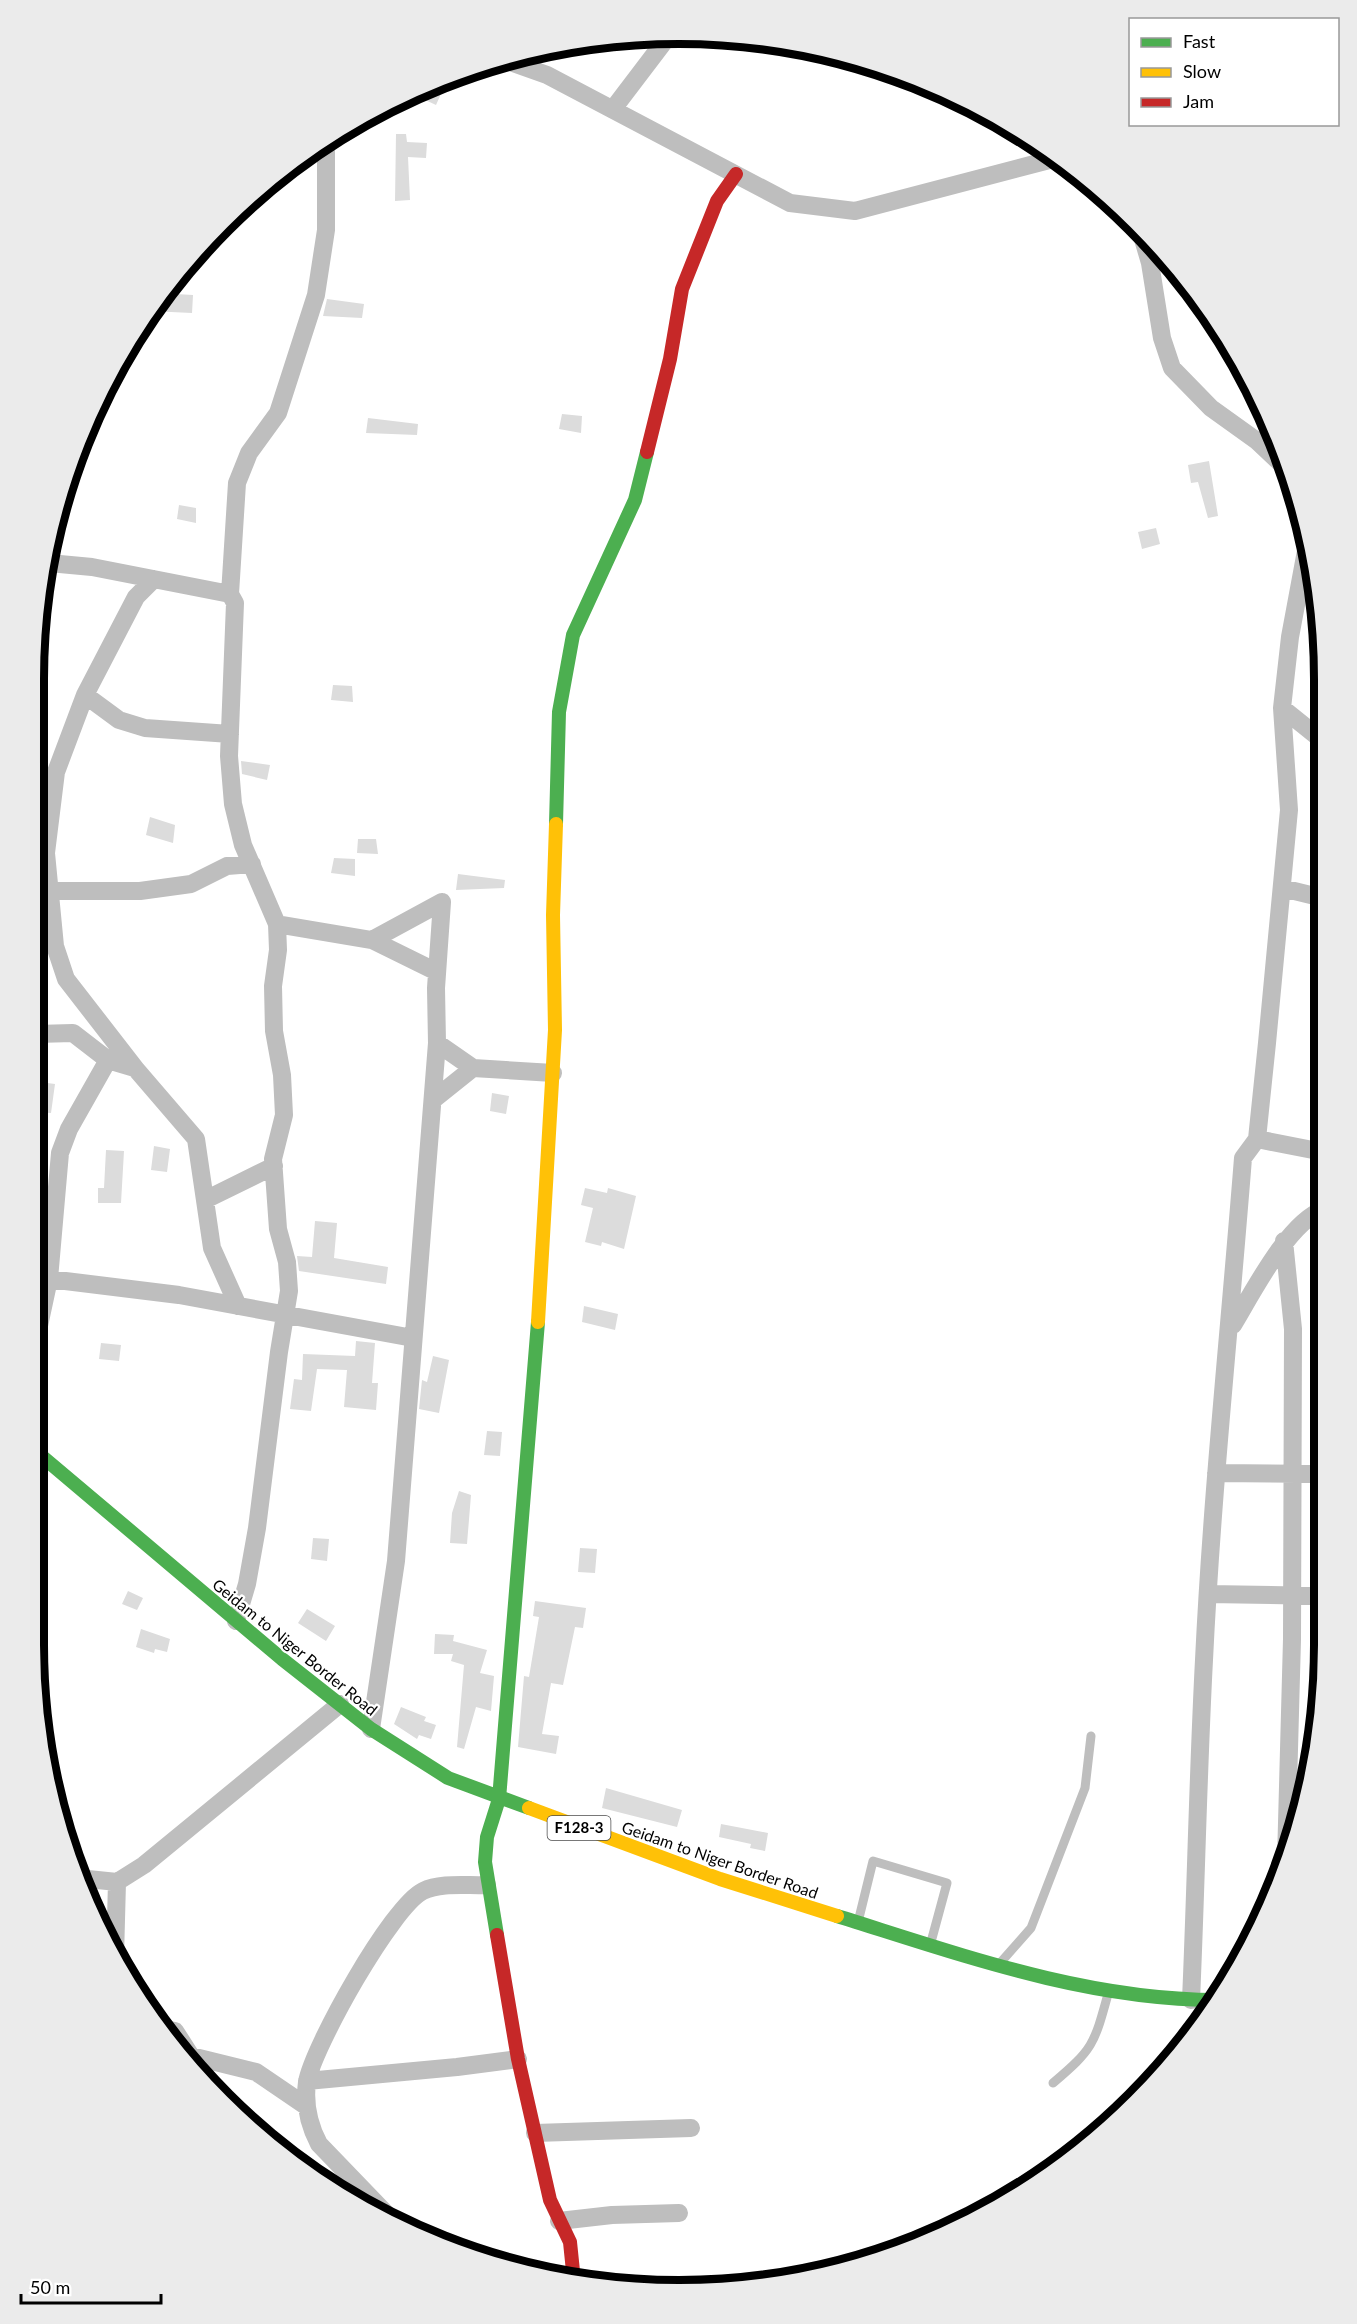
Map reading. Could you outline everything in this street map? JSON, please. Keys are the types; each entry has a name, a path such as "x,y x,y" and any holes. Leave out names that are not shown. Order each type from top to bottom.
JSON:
{"street":[{"path":"613,109 662,44"},
{"path":"517,64 547,75 790,203 855,211 1045,161"},
{"path":"236,1621 247,1584 258,1528 289,1292 286,1262 278,1229 274,1166 284,1115 282,1075 274,1031 273,986 278,950 277,924 243,845 233,804 230,734 235,603 230,594 237,483 249,453 278,413 316,295 326,230 326,151"},
{"path":"573,2271 570,2242 550,2199 518,2059 487,1885 487,1837 499,1799 542,1277 555,1030 553,881 559,712 573,635 635,500 670,359 682,290 717,201 736,174"},
{"path":"1146,249 1162,338 1172,369 1211,408 1257,441 1273,456"},
{"path":"55,564 92,567 230,594"},
{"path":"1191,2000 1208,1594 1221,1404 1230,1329 1243,1158 1257,1138 1282,888 1289,810 1282,708 1290,637 1303,567"},
{"path":"154,579 130,606 85,696 56,772 43,892 54,946 66,979 135,1068 196,1139 212,1248 238,1306"},
{"path":"85,696 119,720 145,728 230,734"},
{"path":"1282,708 1314,734"},
{"path":"43,892 151,890 191,884 227,866 252,864"},
{"path":"1282,888 1314,896"},
{"path":"370,1729 396,1561 437,1043 437,972 442,902 372,940"},
{"path":"277,924 372,940 437,972"},
{"path":"43,1034 73,1033 108,1060 135,1068"},
{"path":"437,1043 473,1068 553,1073"},
{"path":"43,1307 49,1279 60,1153 69,1129 108,1060"},
{"path":"433,1100 473,1068"},
{"path":"1257,1138 1314,1150"},
{"path":"205,1200 274,1166"},
{"path":"1230,1329 1284,1241 1314,1213"},
{"path":"1284,1241 1293,1329 1294,1474 1287,1828"},
{"path":"49,1279 179,1295 413,1338"},
{"name":"Geidam to Niger Border Road","path":"43,1457 236,1621 370,1729 448,1778 720,1880 998,1966 1108,1992 1205,2000"},
{"path":"1216,1473 1314,1474"},
{"path":"1208,1594 1314,1595"},
{"path":"88,1879 117,1882 144,1865 340,1704"},
{"path":"116,1939 117,1882"},
{"path":"376,2203 320,2144 311,2128 306,2106 307,2081 335,2014 395,1920 422,1891 446,1886 487,1885"},
{"path":"195,2057 256,2072 306,2106"},
{"path":"307,2081 518,2059"},
{"path":"535,2133 691,2127"},
{"path":"559,2221 612,2215 680,2213"}],"lane":[{"path":"998,1966 1031,1928 1085,1788 1091,1736"},
{"path":"858,1923 873,1861 946,1882 930,1946"},
{"path":"1053,2083 1083,2058 1096,2040 1108,1992"}],"building":[{"path":"443,89 436,105 421,98"},
{"path":"396,134 406,134 407,142 427,143 426,158 408,157 410,200 395,201"},
{"path":"175,292 175,294 193,295 192,313 161,312"},
{"path":"327,299 364,304 362,318 323,316"},
{"path":"562,414 582,416 581,433 559,429"},
{"path":"368,418 418,424 417,435 366,433"},
{"path":"1209,461 1218,516 1208,518 1198,482 1191,483 1188,465"},
{"path":"179,505 196,508 196,523 177,519"},
{"path":"1156,528 1160,544 1142,549 1138,532"},
{"path":"333,685 352,686 353,702 331,700"},
{"path":"241,761 270,765 267,780 242,774"},
{"path":"150,817 175,825 173,843 146,835"},
{"path":"358,839 376,839 378,854 357,853"},
{"path":"334,858 355,859 355,876 331,873"},
{"path":"458,874 505,880 504,888 456,890"},
{"path":"43,1082 55,1084 51,1113 43,1112"},
{"path":"492,1093 509,1096 506,1114 490,1111"},
{"path":"154,1146 170,1149 167,1172 151,1170"},
{"path":"106,1150 124,1151 121,1203 98,1203 98,1188 104,1188"},
{"path":"585,1188 607,1193 608,1188 636,1196 624,1249 602,1242 601,1246 585,1242 593,1208 581,1205"},
{"path":"315,1221 337,1223 334,1258 388,1267 386,1284 299,1271 297,1256 312,1257"},
{"path":"584,1306 618,1314 615,1330 582,1322"},
{"path":"356,1341 375,1343 372,1383 378,1383 376,1410 344,1407 347,1370 317,1369 311,1411 290,1409 294,1379 302,1380 303,1354 355,1356"},
{"path":"101,1343 121,1345 119,1361 99,1359"},
{"path":"433,1356 449,1360 439,1413 419,1409 422,1380 427,1382"},
{"path":"487,1431 502,1432 500,1456 484,1455"},
{"path":"459,1491 471,1495 467,1544 450,1543 452,1513"},
{"path":"313,1538 329,1539 327,1561 311,1559"},
{"path":"580,1548 597,1549 595,1573 578,1572"},
{"path":"128,1591 143,1598 137,1610 122,1604"},
{"path":"535,1601 586,1608 583,1628 575,1627 563,1685 551,1683 542,1734 559,1736 556,1754 518,1747 524,1676 529,1677 539,1617 533,1616"},
{"path":"307,1609 335,1626 326,1641 298,1623"},
{"path":"141,1629 170,1639 167,1652 155,1649 154,1653 136,1647"},
{"path":"435,1634 454,1635 453,1641 487,1650 480,1673 494,1676 491,1711 476,1707 464,1749 457,1747 464,1665 451,1661 453,1654 434,1654"},
{"path":"401,1707 426,1717 424,1721 436,1725 431,1739 419,1735 417,1739 394,1724"},
{"path":"606,1788 682,1810 677,1827 602,1808"},
{"path":"721,1824 768,1833 765,1851 750,1848 751,1844 719,1837"}],"traffic: fast":[{"path":"556,824 559,712 573,635 635,500 647,452"},
{"path":"497,1935 485,1862 487,1837 499,1799 538,1322"},
{"path":"43,1457 282,1659 371,1729 448,1778 529,1808"},
{"path":"837,1916 978,1960 1072,1984 1169,1998 1205,1999"}],"traffic: slow":[{"path":"538,1322 555,1030 553,915 556,824"},
{"path":"529,1808 720,1879 837,1916"}],"traffic: jam":[{"path":"647,452 670,359 682,289 717,201 736,174"},
{"path":"497,1935 518,2059 550,2200 570,2242 573,2271"}]}
